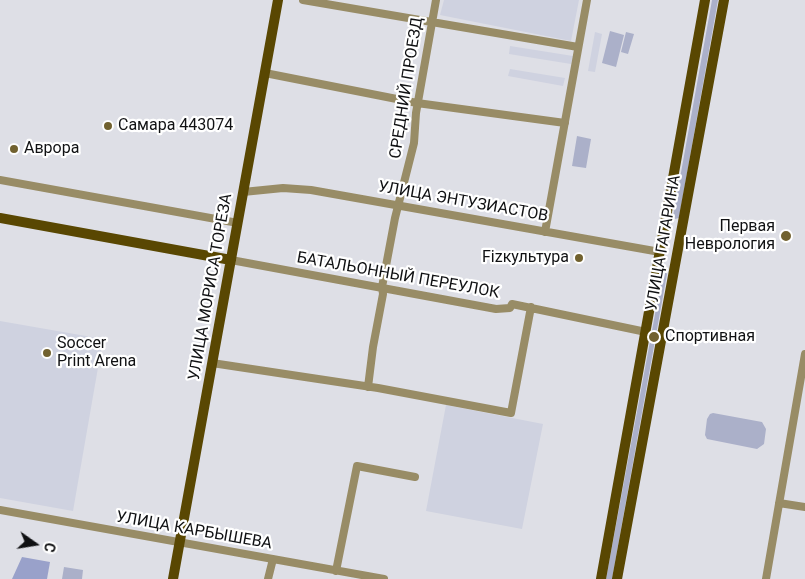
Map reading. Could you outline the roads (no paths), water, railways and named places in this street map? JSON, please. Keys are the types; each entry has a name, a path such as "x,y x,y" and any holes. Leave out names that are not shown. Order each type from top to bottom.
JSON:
{"main road":[{"name":"УЛИЦА МОРИСА ТОРЕЗА","path":"173,579 278,0"},
{"name":"УЛИЦА ГАГАРИНА","path":"601,579 706,0"},
{"name":"УЛИЦА ГАГАРИНА","path":"617,579 724,0"},
{"path":"0,218 231,260"},
{"name":"УЛИЦА ЭНТУЗИАСТОВ","path":"660,252 678,255"}],"street":[{"path":"303,0 578,47"},
{"name":"СРЕДНИЙ ПРОЕЗД","path":"368,387 383,294 382,287 395,218 400,205 414,143 417,103 436,0"},
{"path":"545,232 587,0"},
{"path":"265,73 417,103 565,123"},
{"path":"0,180 238,223"},
{"name":"УЛИЦА ЭНТУЗИАСТОВ","path":"243,192 297,189 400,205 660,252"},
{"name":"БАТАЛЬОННЫЙ ПЕРЕУЛОК","path":"231,260 496,309 510,308 512,304 531,307 646,332"},
{"path":"212,362 368,387 511,413 531,307"},
{"path":"766,579 805,354"},
{"path":"336,571 356,466 415,477"},
{"path":"779,503 805,507"},
{"name":"УЛИЦА КАРБЫШЕВА","path":"0,510 273,559 359,577 384,579"},
{"path":"268,579 273,559"}],"place":[{"name":"Самара 443074","path":"108,126"},
{"name":"Аврора","path":"14,149"},
{"name":"Первая Неврология","path":"786,236"},
{"name":"Fizкультура","path":"579,258"},
{"name":"Спортивная","path":"654,337"},
{"name":"Soccer Print Arena","path":"47,353"}]}
